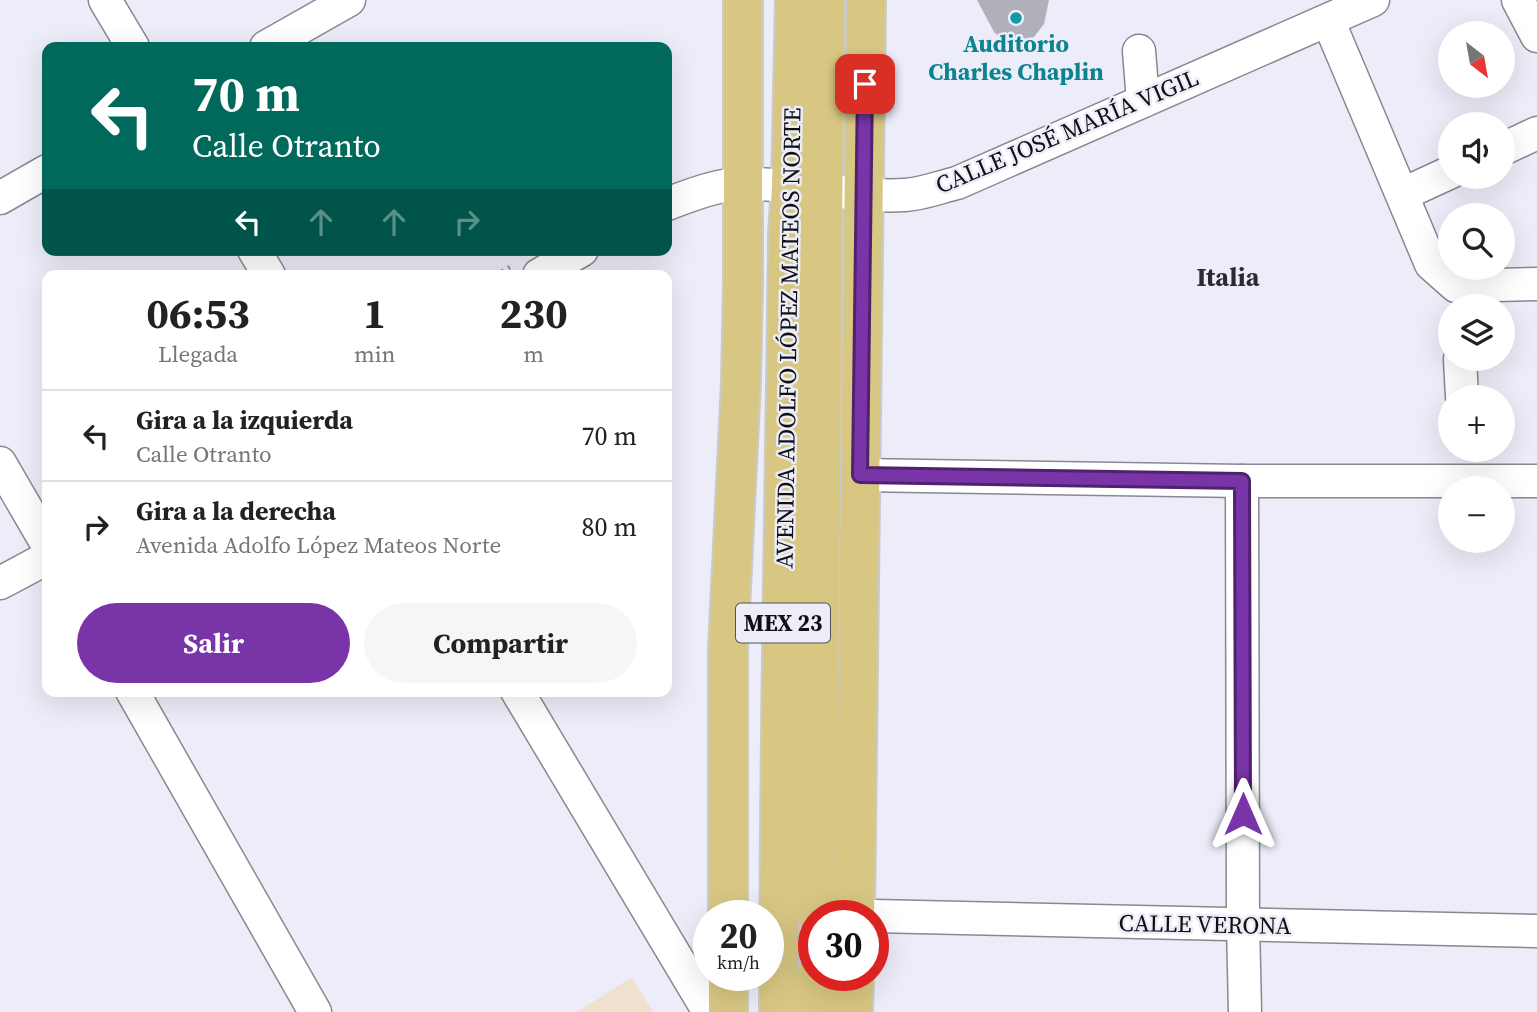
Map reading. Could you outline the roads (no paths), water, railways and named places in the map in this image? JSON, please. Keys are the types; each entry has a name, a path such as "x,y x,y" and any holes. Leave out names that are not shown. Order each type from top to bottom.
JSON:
{"main road":[{"name":"AVENIDA ADOLFO LÓPEZ MATEOS NORTE","path":"728,900 728,649 743,284 743,0"},
{"name":"AVENIDA ADOLFO LÓPEZ MATEOS NORTE","path":"795,0 807,189 817,900"},
{"name":"AVENIDA ADOLFO LÓPEZ MATEOS NORTE","path":"779,1012 788,235 807,189 825,0"},
{"path":"855,900 866,0"},
{"path":"743,284 788,235"},
{"path":"741,382 785,540"},
{"path":"728,649 779,831"},
{"path":"728,991 728,1012"},
{"path":"816,1012 817,991"},
{"path":"853,1012 854,991"}],"street":[{"path":"105,0 130,42"},
{"path":"275,42 349,0"},
{"name":"CALLE JOSÉ MARÍA VIGIL","path":"672,202 704,191 742,184 864,195 908,195 957,183 1373,0"},
{"path":"1518,0 1537,36"},
{"path":"1328,20 1431,264 1454,294"},
{"path":"1139,51 1143,101"},
{"path":"1515,143 1537,133"},
{"path":"0,198 42,174"},
{"path":"1403,194 1438,178"},
{"path":"548,270 572,256"},
{"path":"1470,294 1537,284"},
{"path":"0,463 42,535"},
{"path":"860,475 1242,481 1537,481"},
{"path":"1242,481 1245,1012"},
{"path":"0,583 42,561"},
{"path":"135,697 315,1012"},
{"path":"521,697 709,1012"},
{"name":"CALLE VERONA","path":"889,916 1537,931"}],"place":[{"name":"Auditorio Charles Chaplin","path":"1016,18"}],"district":[{"name":"Italia","path":"1228,277"}]}
